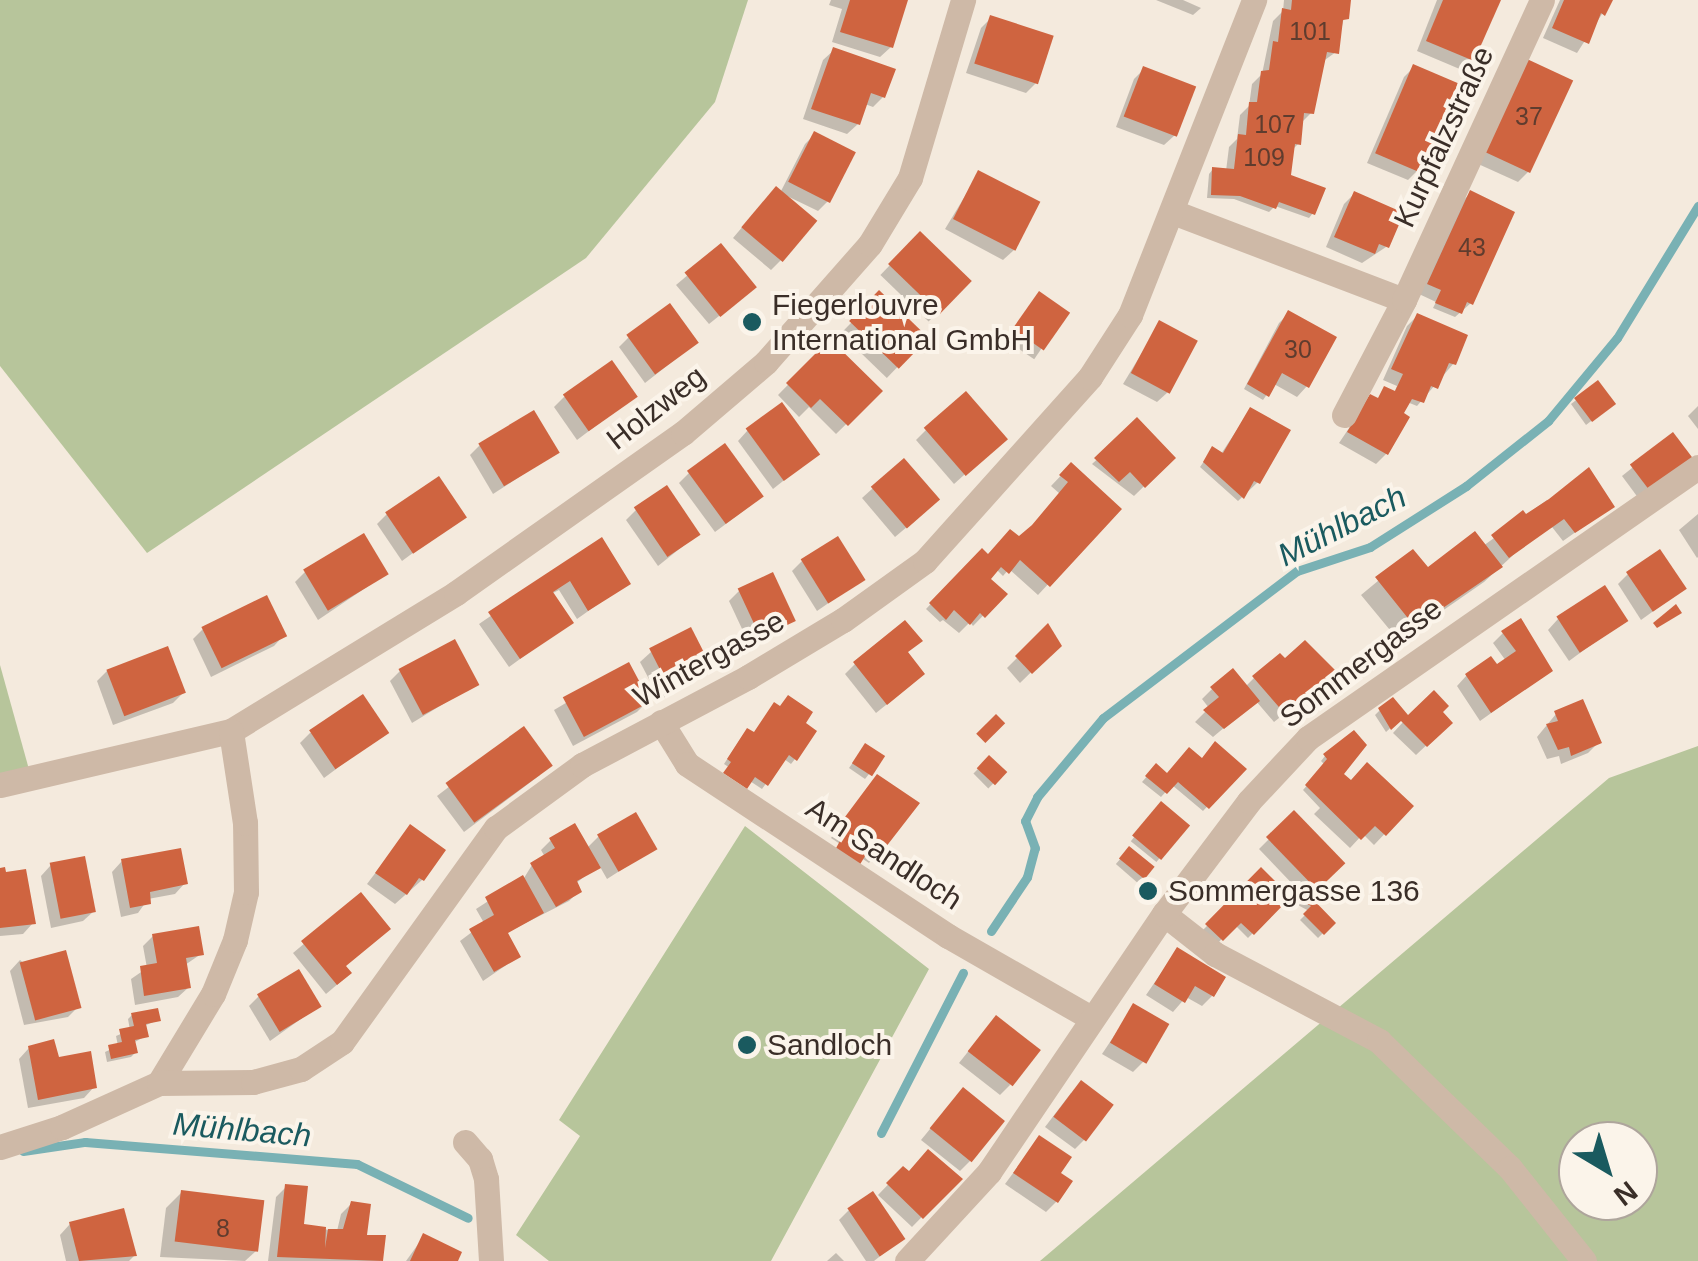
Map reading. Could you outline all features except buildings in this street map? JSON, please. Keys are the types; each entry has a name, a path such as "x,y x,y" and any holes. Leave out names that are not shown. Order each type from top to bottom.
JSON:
{"street":[{"name":"Holzweg","path":"0,786 231,731 456,593 683,433 766,362 870,244 910,178 962,0"},
{"name":"Wintergasse","path":"0,1146 62,1127 160,1082 252,1082 301,1068 342,1042 496,828 582,764 842,620 926,560 1090,377 1130,315 1254,0"},
{"name":"Kurpfalzstraße","path":"1344,414 1404,300 1542,0"},
{"path":"1173,212 1404,300"},
{"name":"Sommergasse","path":"907,1261 989,1172 1164,914 1249,802 1308,738 1698,467"},
{"name":"Am Sandloch","path":"661,722 688,764 948,936 1091,1018"},
{"path":"160,1082 213,994 235,940 246,892 245,823 231,731"},
{"path":"1164,914 1215,954 1379,1041 1510,1168 1584,1261"},
{"path":"465,1142 480,1160 486,1180 491,1261"}],"green space":[{"path":"0,0 748,0 715,102 586,258 147,553 0,366"},
{"path":"0,665 30,773 0,776"},
{"path":"1698,746 1698,1261 1040,1261 1609,778"},
{"name":"Sandloch","path":"745,826 929,969 771,1261 549,1261 516,1235 580,1136 559,1120"}],"waterway":[{"name":"Mühlbach","path":"991,931 1027,877 1035,848 1025,821 1037,797 1103,718 1297,571 1370,547 1466,486 1548,421 1617,338 1698,206"},
{"name":"Mühlbach","path":"881,1133 963,973"},
{"name":"Mühlbach","path":"23,1151 85,1142 357,1164 468,1218"}],"place":[{"name":"Fiegerlouvre International GmbH","path":"752,322"},
{"name":"Sommergasse 136","path":"1148,891"},
{"name":"Sandloch","path":"747,1045"}]}
